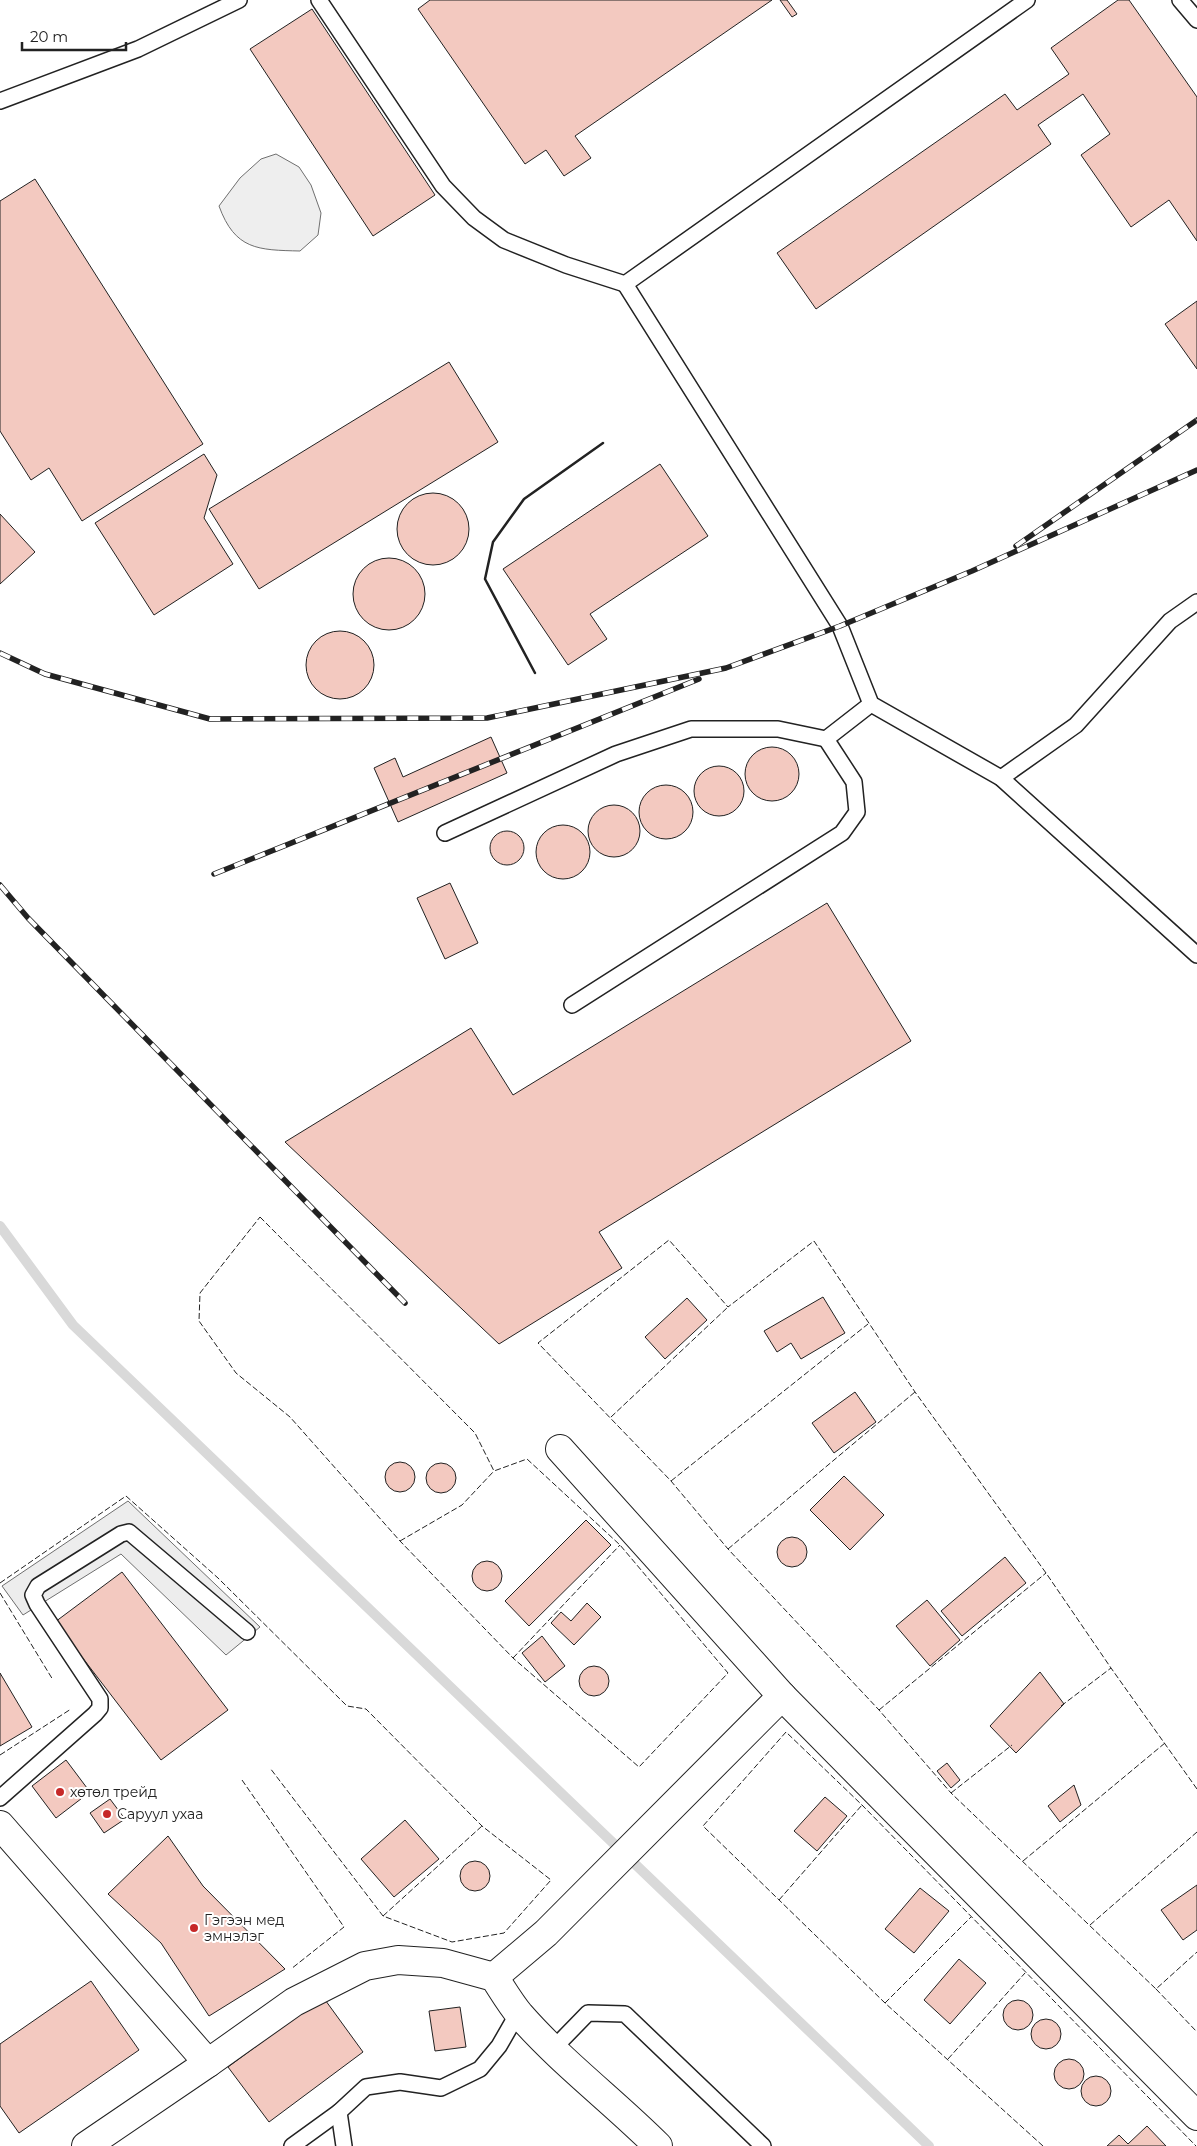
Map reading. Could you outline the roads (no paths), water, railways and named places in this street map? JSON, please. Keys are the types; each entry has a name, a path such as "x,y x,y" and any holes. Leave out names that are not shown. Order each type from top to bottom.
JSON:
{"street":[{"path":"560,1449 782,1696 1197,2116"},
{"path":"494,1977 546,1933 782,1696"},
{"path":"0,1825 208,2064"},
{"path":"86,2146 208,2064 294,2002 365,1966 398,1960 443,1963 494,1977 518,2013 552,2050 636,2124 658,2146"}],"lane":[{"path":"0,101 138,49 239,0"},
{"path":"319,0 443,186 474,218 504,240 625,284 840,626 871,704 1001,778 1197,955"},
{"path":"625,284 1027,0"},
{"path":"1180,0 1197,20"},
{"path":"1001,778 1076,725 1170,622 1197,602"},
{"path":"826,739 871,704"},
{"path":"445,833 616,754 691,729 778,729 826,739 854,782 857,812 842,833 572,1005"},
{"path":"0,1798 100,1708 100,1699 37,1604 33,1594 38,1586 121,1534 129,1532 248,1632"},
{"path":"292,2146 339,2112 366,2087 400,2082 441,2088 480,2069 499,2046 518,2013"},
{"path":"552,2050 588,2013 625,2014 763,2146"},
{"path":"339,2112 344,2146"}],"waterway":[{"path":"0,1226 73,1325 929,2146"}],"railway":[{"path":"1016,546 1197,420"},
{"path":"0,653 45,674 210,719 487,718 726,668 840,626 972,571 1197,470"},
{"path":"214,874 699,679"},
{"path":"0,885 28,918 405,1303"}],"place":[{"name":"хөтөл трейд","path":"60,1792"},
{"name":"Саруул ухаа","path":"107,1814"},
{"name":"Гэгээн мед эмнэлэг","path":"194,1928"}]}
